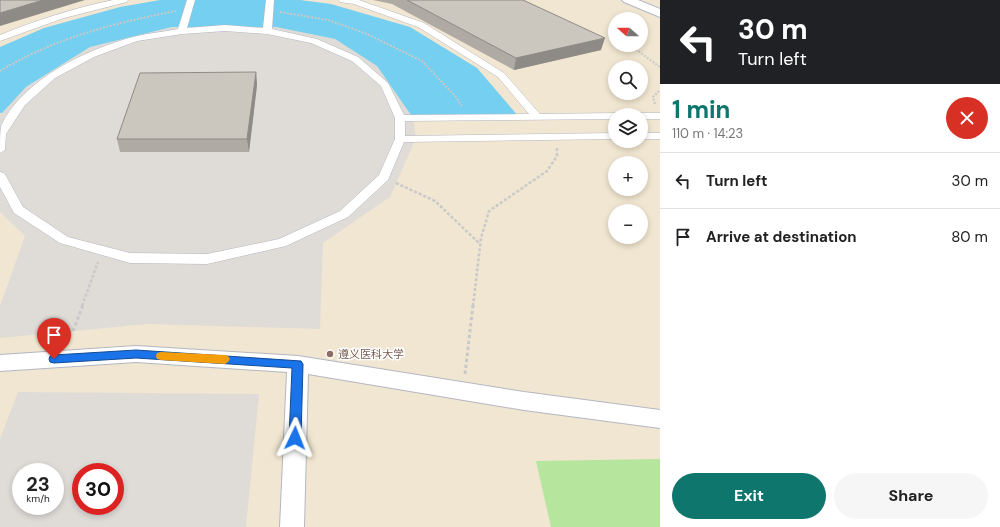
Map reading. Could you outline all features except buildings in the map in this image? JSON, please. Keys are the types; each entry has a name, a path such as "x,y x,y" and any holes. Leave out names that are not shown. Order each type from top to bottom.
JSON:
{"street":[{"path":"0,38 58,16 124,0"},
{"path":"182,30 191,0"},
{"path":"266,30 270,0"},
{"path":"343,0 356,2 421,25 501,75 537,117"},
{"path":"628,0 660,13"},
{"path":"0,150 1,134 21,103 52,76 98,52 135,39 182,30 225,28 266,30 314,41 355,59 385,85 400,118 400,139 384,177 344,214 282,243 207,259 130,258 64,240 18,210 0,176"},
{"path":"400,118 608,116"},
{"path":"648,116 660,116"},
{"path":"400,139 608,136"},
{"path":"648,136 660,136"},
{"path":"1,364 136,354 298,364 464,391 660,419"},
{"path":"292,527 298,364"}],"path":[{"path":"0,71 19,59 76,36 132,19 188,9"},
{"path":"269,10 328,20 368,34 422,61 455,96 470,117"},
{"path":"640,52 660,67"},
{"path":"660,90 653,97 660,116"},
{"path":"464,391 480,244 489,211 546,171 557,156 557,137"},
{"path":"384,177 435,201 480,244"},
{"path":"73,331 102,251"}],"shaded area":[{"name":"遵义医科大学","path":"0,0 660,0 660,527 0,527"},
{"path":"182,0 276,27 335,39 377,66 413,118 416,138 390,197 323,243 320,329 147,324 0,338 0,306 25,236 0,212 0,115 26,87 90,47 172,27"},
{"path":"18,392 259,394 246,527 0,527 0,439"}],"green space":[{"path":"660,459 660,527 551,527 536,461"}],"water":[{"path":"160,0 300,0 331,4 410,27 477,68 519,117 413,118 377,66 335,39 276,27 172,27 90,47 26,87 2,113 0,113 0,47 44,28 120,7"}],"slow traffic":[{"path":"161,356 225,359"}],"place":[{"name":"遵义医科大学","path":"330,354"}],"route":[{"path":"54,359 136,354 298,364 295,438"}]}
